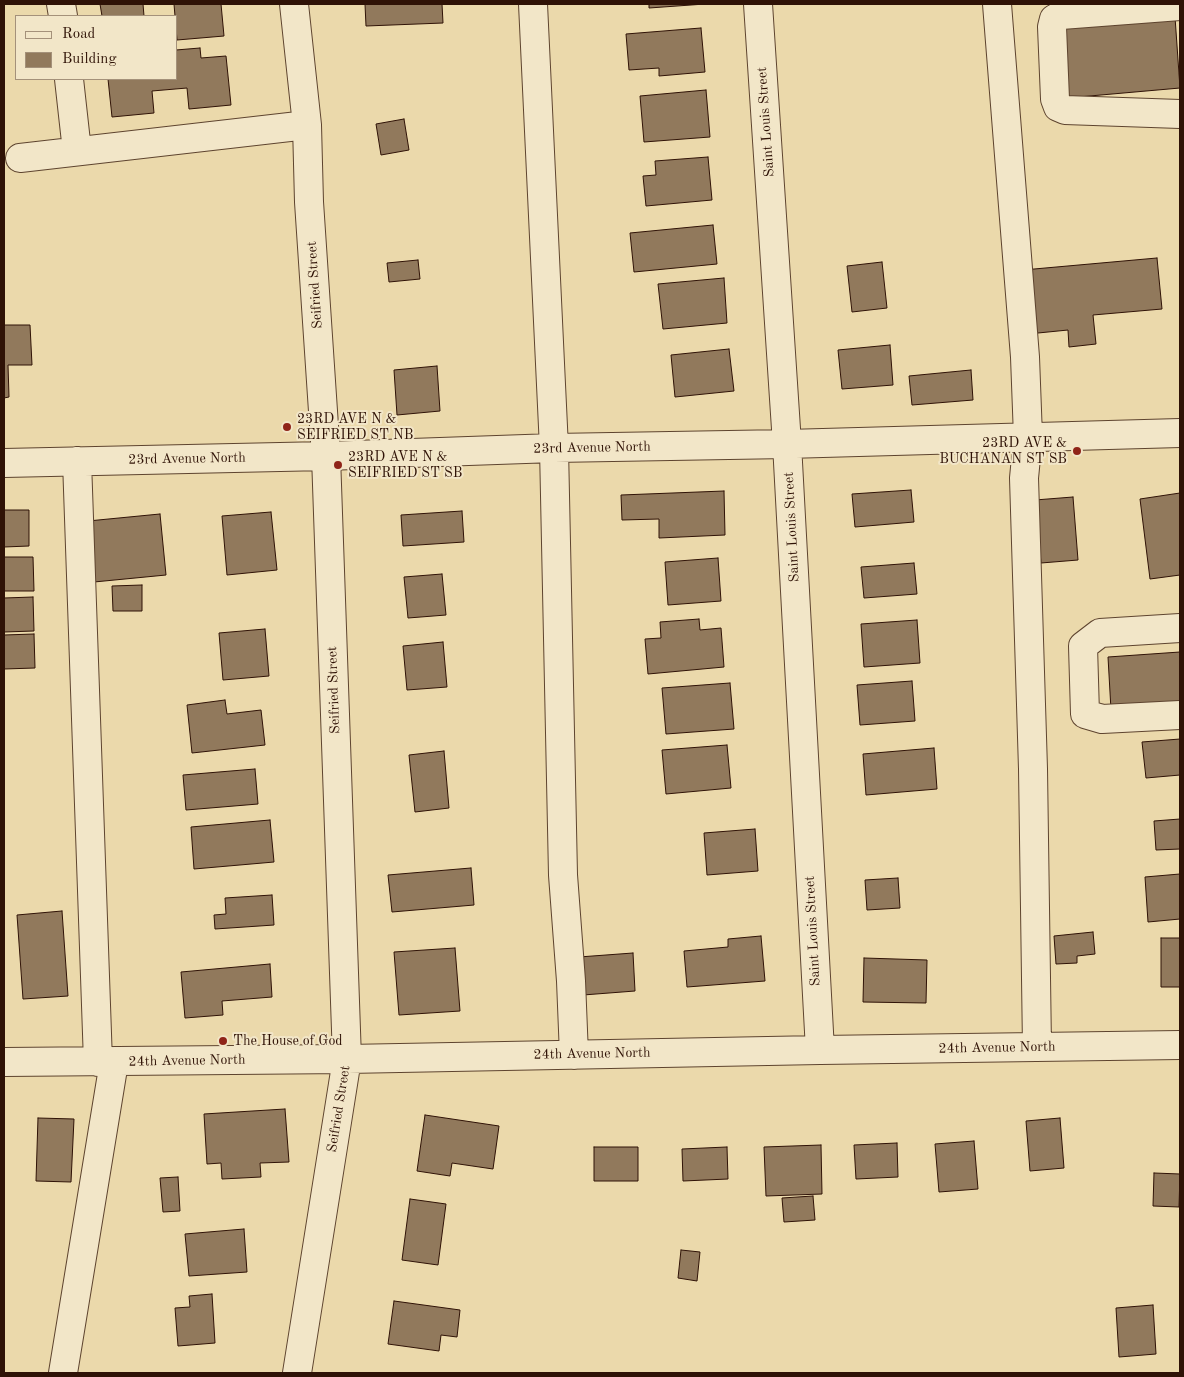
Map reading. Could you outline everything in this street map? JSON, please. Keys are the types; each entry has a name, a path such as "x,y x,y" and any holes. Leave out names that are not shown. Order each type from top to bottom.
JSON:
{"street":[{"name":"Seifried Street","path":"294,4 307,125 309,202 326,456 347,1060 296,1373"},
{"path":"533,4 554,448 563,875 571,981 574,1055"},
{"name":"Saint Louis Street","path":"758,4 788,444 820,1050"},
{"path":"997,4 1025,357 1028,437 1024,478 1033,769 1037,1047"},
{"path":"1180,6 1061,15 1054,19 1052,27 1055,99 1058,106 1065,110 1180,114"},
{"path":"70,80 78,151"},
{"path":"20,158 307,125"},
{"name":"23rd Avenue North","path":"4,463 1180,433"},
{"path":"63,1373 106,1062 77,461"},
{"path":"1180,628 1100,633 1083,646 1086,714 1102,719 1180,716"},
{"name":"24th Avenue North","path":"4,1062 347,1060 1180,1045"}],"building":[{"path":"100,4 143,4 144,15 102,15"},
{"path":"174,4 221,4 224,36 178,40 178,15 175,15"},
{"path":"365,4 442,4 443,23 366,26"},
{"path":"649,4 705,4 649,8"},
{"path":"1175,17 1180,88 1067,98 1061,26"},
{"path":"701,28 705,72 659,76 659,68 629,70 626,34"},
{"path":"200,48 201,58 226,56 231,105 189,109 187,88 152,91 154,113 112,117 108,80 178,80 178,50"},
{"path":"706,90 710,137 644,142 640,96"},
{"path":"404,119 409,150 381,155 376,124"},
{"path":"708,157 712,200 646,206 643,176 656,175 655,161"},
{"path":"713,225 717,264 634,272 630,233"},
{"path":"1157,258 1162,309 1093,315 1096,344 1069,347 1068,330 1028,334 1023,270"},
{"path":"418,260 420,279 389,282 387,263"},
{"path":"882,262 887,308 852,312 847,266"},
{"path":"724,278 727,323 663,329 658,284"},
{"path":"4,325 30,325 32,365 8,365 9,397 4,398"},
{"path":"890,345 893,385 842,389 838,350"},
{"path":"729,349 734,391 675,397 671,355"},
{"path":"437,366 440,411 397,415 394,370"},
{"path":"971,370 973,400 912,405 909,376"},
{"path":"911,490 914,522 855,527 852,494"},
{"path":"724,491 725,535 659,538 659,519 622,520 621,495"},
{"path":"1180,493 1180,575 1150,579 1140,499"},
{"path":"1073,497 1078,560 1041,563 1035,500"},
{"path":"4,510 29,510 29,546 4,547"},
{"path":"462,511 464,542 403,546 401,515"},
{"path":"271,512 277,570 227,575 222,516"},
{"path":"160,514 166,575 94,582 88,521"},
{"path":"4,557 33,557 34,591 4,591"},
{"path":"718,558 721,601 668,605 665,562"},
{"path":"914,563 917,594 864,598 861,567"},
{"path":"442,574 446,615 408,618 404,577"},
{"path":"142,585 142,611 113,611 112,586"},
{"path":"33,597 34,631 4,632 4,598"},
{"path":"699,619 700,630 721,628 724,667 648,674 645,639 661,638 660,622"},
{"path":"917,620 920,663 864,667 861,624"},
{"path":"265,629 269,676 223,680 219,633"},
{"path":"34,634 35,668 4,669 4,635"},
{"path":"443,642 447,687 407,690 403,646"},
{"path":"1180,652 1180,705 1111,710 1108,657"},
{"path":"912,681 915,721 860,725 857,685"},
{"path":"730,683 734,729 666,734 662,688"},
{"path":"225,700 227,714 261,710 265,745 192,753 187,705"},
{"path":"1180,739 1180,775 1146,778 1142,742"},
{"path":"727,745 731,788 666,794 662,750"},
{"path":"934,748 937,789 866,795 863,754"},
{"path":"444,751 449,808 415,812 409,755"},
{"path":"255,769 258,804 186,810 183,775"},
{"path":"1180,819 1180,849 1156,850 1154,821"},
{"path":"270,820 274,862 194,869 191,827"},
{"path":"755,829 758,871 707,875 704,833"},
{"path":"471,868 474,905 392,912 388,875"},
{"path":"1180,874 1180,919 1148,922 1145,877"},
{"path":"898,878 900,908 867,910 865,880"},
{"path":"272,895 274,925 215,929 214,915 226,914 225,898"},
{"path":"62,911 68,996 23,999 17,915"},
{"path":"1093,932 1095,954 1077,956 1077,963 1056,964 1054,936"},
{"path":"761,936 765,981 687,987 684,951 728,947 728,939"},
{"path":"1161,938 1180,938 1180,987 1161,987"},
{"path":"455,948 460,1011 399,1015 394,952"},
{"path":"633,953 635,991 583,995 579,957"},
{"path":"864,958 927,960 926,1003 863,1002"},
{"path":"270,964 272,997 222,1001 223,1015 185,1018 181,972"},
{"path":"285,1109 289,1162 260,1163 261,1177 222,1179 221,1163 207,1164 204,1114"},
{"path":"425,1115 499,1126 493,1169 452,1163 450,1176 417,1171"},
{"path":"38,1118 74,1119 71,1182 36,1181"},
{"path":"1060,1118 1064,1168 1030,1171 1026,1121"},
{"path":"974,1141 978,1189 939,1192 935,1144"},
{"path":"897,1143 898,1177 856,1179 854,1145"},
{"path":"821,1145 822,1194 766,1196 764,1147"},
{"path":"594,1147 638,1147 638,1181 594,1181"},
{"path":"727,1147 728,1179 683,1181 682,1149"},
{"path":"1154,1173 1180,1174 1179,1207 1153,1206"},
{"path":"178,1177 180,1211 163,1212 160,1178"},
{"path":"813,1196 815,1220 784,1222 782,1198"},
{"path":"410,1199 446,1204 438,1265 402,1260"},
{"path":"244,1229 247,1272 189,1276 185,1234"},
{"path":"681,1250 700,1252 697,1281 678,1278"},
{"path":"212,1294 215,1343 178,1346 175,1308 190,1307 189,1296"},
{"path":"394,1301 460,1310 457,1337 441,1335 439,1351 388,1344"},
{"path":"1153,1305 1156,1354 1119,1357 1116,1308"}],"place":[{"name":"23RD AVE N & SEIFRIED ST NB","path":"287,427"},
{"name":"23RD AVE & BUCHANAN ST SB","path":"1077,451"},
{"name":"23RD AVE N & SEIFRIED ST SB","path":"338,465"},
{"name":"The House of God","path":"223,1041"}]}
